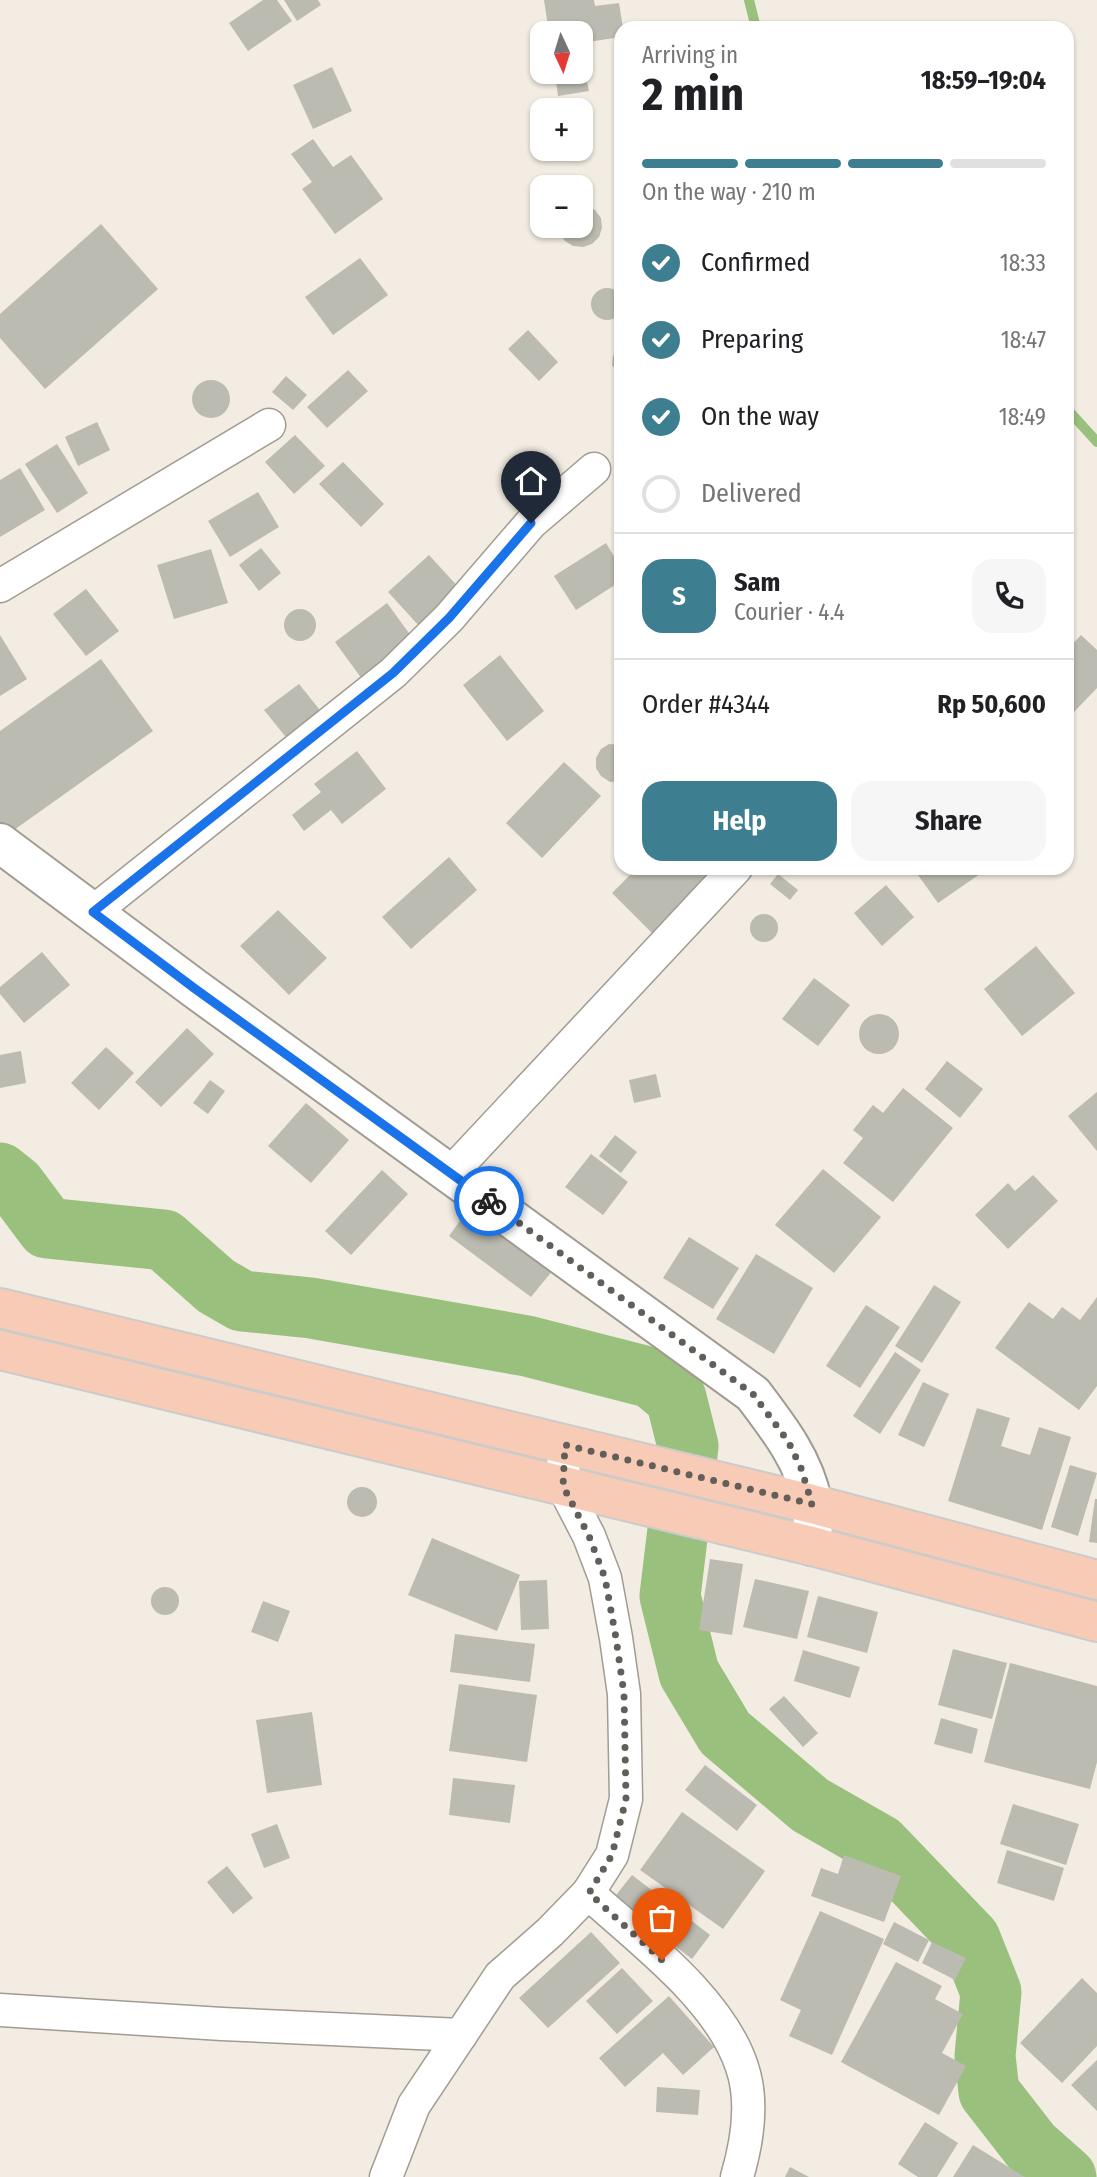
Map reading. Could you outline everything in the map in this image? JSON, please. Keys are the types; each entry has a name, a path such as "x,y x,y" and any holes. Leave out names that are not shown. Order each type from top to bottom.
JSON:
{"highway":[{"path":"0,1308 812,1504 1097,1580"},
{"path":"0,1350 813,1546 1097,1622"}],"street":[{"path":"0,586 269,425"},
{"path":"93,912 393,673 449,618 531,523 594,469"},
{"path":"0,843 753,1394 788,1441 801,1468 812,1504 813,1546"},
{"path":"450,1174 729,875"},
{"path":"386,2177 414,2105 500,1976 589,1893 612,1855 626,1799 624,1694 616,1638 605,1578 589,1536 563,1486 565,1445"},
{"path":"589,1893 680,1977 710,2009 729,2035 743,2068 749,2105 743,2157 737,2177"},
{"path":"0,2010 461,2035"}],"building":[{"path":"263,0 277,0 292,21 248,51 229,23"},
{"path":"284,0 318,0 321,5 297,21"},
{"path":"544,0 594,0 595,6 619,3 622,21 614,21 614,38 593,41 593,21 547,21"},
{"path":"332,67 352,111 313,129 293,85"},
{"path":"556,84 588,84 589,91 558,96"},
{"path":"313,139 333,167 351,155 383,199 335,234 302,189 312,182 291,154"},
{"path":"593,209 595,210 601,218 599,237 592,244 583,247 573,246 563,238 593,238"},
{"path":"101,224 158,289 45,389 0,338 0,314"},
{"path":"360,258 388,295 333,335 305,297"},
{"path":"607,288 613,290 614,317 607,320 596,315 591,304 596,293"},
{"path":"528,330 558,362 539,381 508,349"},
{"path":"348,370 368,391 327,428 307,407"},
{"path":"286,376 307,395 293,410 272,392"},
{"path":"211,380 224,386 230,399 224,412 211,418 198,412 192,399 198,386"},
{"path":"97,422 110,450 78,466 65,437"},
{"path":"295,435 325,466 294,494 265,462"},
{"path":"57,444 88,493 57,513 25,464"},
{"path":"343,462 384,504 361,527 319,484"},
{"path":"20,468 45,510 0,537 0,480"},
{"path":"258,492 279,527 230,557 208,521"},
{"path":"606,543 614,556 614,586 576,610 554,576"},
{"path":"261,548 281,573 259,591 239,565"},
{"path":"211,549 228,603 174,619 157,565"},
{"path":"429,555 461,590 421,628 388,592"},
{"path":"86,589 119,631 86,656 53,614"},
{"path":"387,603 414,640 362,679 335,642"},
{"path":"300,609 311,614 316,625 311,636 300,641 289,636 284,625 289,614"},
{"path":"0,635 27,679 0,696"},
{"path":"1081,635 1097,650 1097,688 1074,712 1074,643"},
{"path":"500,655 544,711 507,741 463,685"},
{"path":"101,659 153,731 7,835 0,825 0,731"},
{"path":"299,684 323,714 289,741 264,710"},
{"path":"614,744 614,782 601,776 596,768 596,758 601,749"},
{"path":"357,751 386,789 342,824 331,810 304,831 292,815 321,792 314,784"},
{"path":"564,762 601,796 542,858 506,823"},
{"path":"449,857 477,890 411,949 382,917"},
{"path":"630,875 709,875 652,933 612,893"},
{"path":"779,875 798,890 790,900 770,884"},
{"path":"918,875 979,875 938,903"},
{"path":"886,885 914,917 882,946 854,913"},
{"path":"278,910 327,958 289,995 240,946"},
{"path":"764,914 774,918 778,928 774,938 764,942 754,938 750,928 754,918"},
{"path":"1036,946 1075,993 1022,1036 984,989"},
{"path":"42,952 70,985 24,1023 0,994 0,987"},
{"path":"814,978 850,1005 818,1046 782,1019"},
{"path":"879,1014 893,1020 899,1034 893,1048 879,1054 865,1048 859,1034 865,1020"},
{"path":"187,1028 214,1054 161,1107 135,1082"},
{"path":"106,1047 134,1073 99,1110 71,1083"},
{"path":"21,1051 26,1083 0,1088 0,1055"},
{"path":"947,1061 983,1089 960,1118 925,1089"},
{"path":"656,1074 661,1097 634,1103 629,1080"},
{"path":"210,1080 225,1091 208,1114 193,1103"},
{"path":"903,1088 953,1128 893,1202 843,1163 863,1138 853,1130 873,1105 883,1113"},
{"path":"1097,1092 1097,1151 1068,1116"},
{"path":"306,1103 349,1140 311,1183 268,1146"},
{"path":"615,1135 637,1152 621,1173 599,1156"},
{"path":"591,1154 628,1182 603,1215 565,1187"},
{"path":"823,1169 881,1217 834,1273 775,1225"},
{"path":"382,1170 408,1194 351,1255 325,1231"},
{"path":"1033,1175 1058,1201 1008,1249 975,1215 1008,1183 1015,1191"},
{"path":"469,1208 553,1270 531,1297 449,1236"},
{"path":"689,1237 739,1268 713,1309 663,1278"},
{"path":"756,1254 813,1288 774,1354 716,1319"},
{"path":"934,1285 961,1302 922,1363 895,1346"},
{"path":"1097,1297 1097,1386 1079,1410 995,1348 1029,1302 1053,1319 1062,1307 1080,1320"},
{"path":"866,1305 900,1327 860,1388 826,1366"},
{"path":"895,1352 921,1370 880,1434 853,1416"},
{"path":"923,1382 949,1394 924,1447 898,1435"},
{"path":"977,1408 1010,1418 1001,1446 1030,1455 1039,1427 1071,1437 1042,1530 948,1501"},
{"path":"1070,1465 1097,1473 1078,1536 1051,1527"},
{"path":"362,1487 373,1491 377,1502 373,1513 362,1517 351,1513 347,1502 351,1491"},
{"path":"1097,1499 1097,1543 1089,1542"},
{"path":"432,1538 520,1575 497,1631 408,1595"},
{"path":"710,1559 743,1564 732,1635 699,1630"},
{"path":"755,1579 809,1591 797,1639 743,1627"},
{"path":"547,1580 549,1629 521,1630 519,1581"},
{"path":"165,1587 175,1591 179,1601 175,1611 165,1615 155,1611 151,1601 155,1591"},
{"path":"818,1596 878,1612 867,1653 807,1637"},
{"path":"263,1601 290,1611 278,1642 251,1632"},
{"path":"455,1634 535,1644 530,1682 450,1672"},
{"path":"953,1649 1007,1663 992,1719 938,1705"},
{"path":"803,1650 860,1667 850,1698 794,1681"},
{"path":"1010,1663 1097,1686 1097,1762 1090,1789 984,1762"},
{"path":"459,1684 537,1695 527,1762 449,1751"},
{"path":"784,1696 818,1733 803,1747 769,1709"},
{"path":"312,1712 322,1785 267,1793 256,1720"},
{"path":"941,1718 978,1729 972,1754 934,1744"},
{"path":"705,1765 757,1805 737,1831 685,1790"},
{"path":"453,1778 515,1785 510,1823 449,1815"},
{"path":"1013,1804 1079,1824 1066,1865 1000,1844"},
{"path":"682,1812 765,1871 723,1929 640,1870"},
{"path":"277,1824 290,1858 264,1868 251,1834"},
{"path":"1007,1850 1064,1868 1054,1901 997,1883"},
{"path":"844,1855 901,1876 884,1922 811,1896 821,1868 838,1874"},
{"path":"227,1866 253,1898 233,1914 207,1882"},
{"path":"632,1875 710,1935 692,1959 613,1899"},
{"path":"820,1911 884,1939 832,2055 789,2036 801,2010 780,2000"},
{"path":"894,1922 929,1940 918,1962 883,1944"},
{"path":"591,1932 620,1963 548,2028 519,1998"},
{"path":"932,1942 966,1958 955,1980 922,1963"},
{"path":"896,1962 942,1986 935,1999 963,2014 942,2053 966,2066 939,2115 841,2062"},
{"path":"622,1968 653,2001 617,2034 586,2001"},
{"path":"1082,1978 1097,1993 1097,2046 1062,2083 1020,2043"},
{"path":"669,1996 714,2047 683,2075 663,2053 625,2087 599,2058"},
{"path":"1097,2060 1097,2111 1071,2085"},
{"path":"657,2087 700,2090 698,2115 656,2112"},
{"path":"925,2122 958,2143 937,2177 918,2177 898,2164"},
{"path":"973,2145 1025,2177 953,2177"},
{"path":"790,2167 809,2177 785,2177"}],"waterway":[{"path":"749,0 754,21"},
{"path":"1074,417 1097,442"},
{"path":"0,1173 15,1185 47,1228 164,1240 216,1286 242,1301 311,1308 527,1346 652,1378 676,1398 688,1446 670,1596 689,1673 725,1733 810,1805 880,1845 970,1939 991,1992 985,2056 989,2092 1031,2146 1066,2177"}],"way so far":[{"path":"489,1201 753,1394 788,1441 810,1494 812,1504 565,1445 563,1486 589,1536 605,1578 624,1694 626,1799 612,1855 589,1893 662,1960"}],"route":[{"path":"489,1201 93,912 393,673 449,618 531,523"}]}
